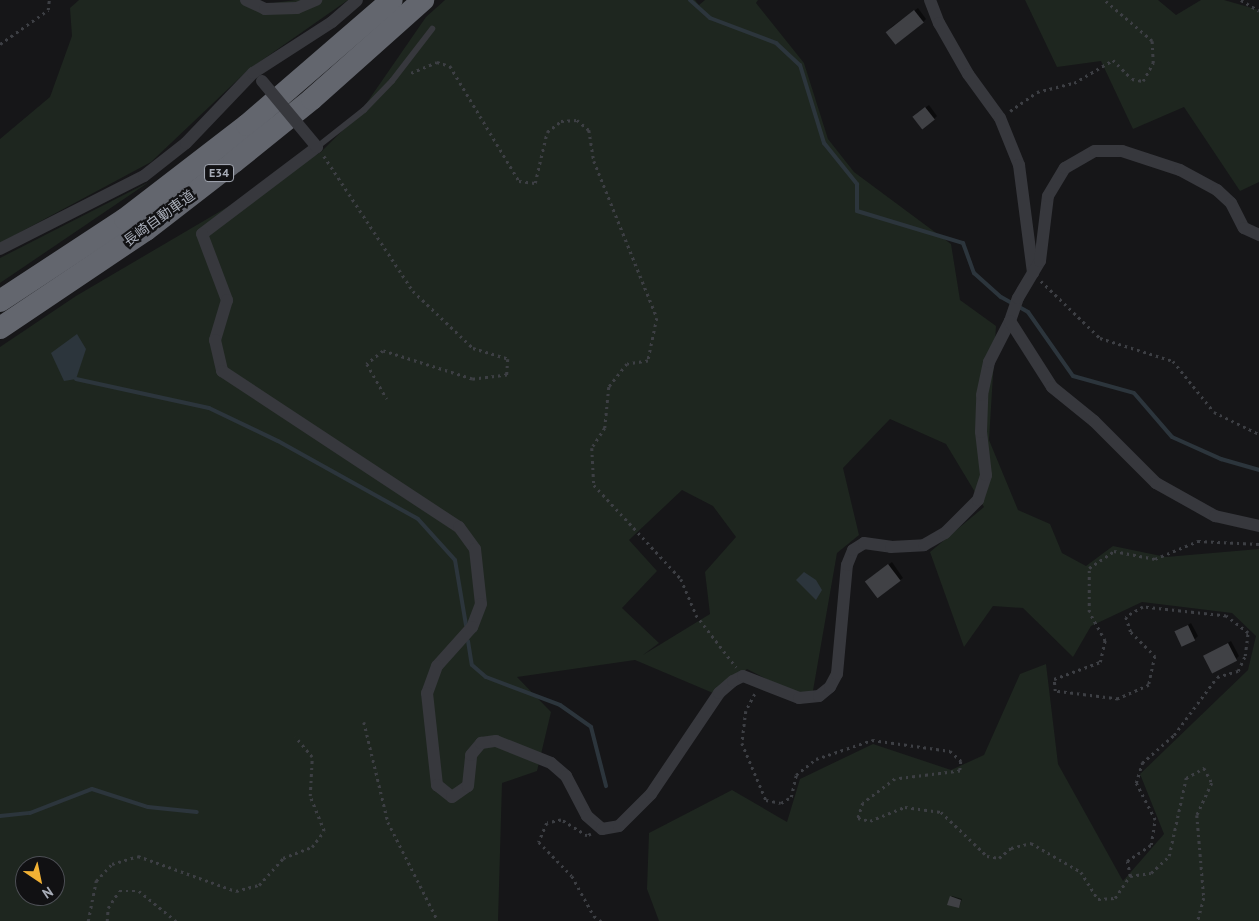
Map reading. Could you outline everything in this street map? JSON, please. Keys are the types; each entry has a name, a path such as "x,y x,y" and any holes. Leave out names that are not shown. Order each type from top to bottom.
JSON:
{"highway":[{"name":"長崎自動車道","path":"0,302 125,219 171,184 247,125 392,0"},
{"name":"長崎自動車道","path":"0,328 146,230 226,168 312,99 423,0"}],"street":[{"path":"246,0 265,9 297,8 316,0"},
{"path":"0,249 144,176 186,143 257,77 332,22 357,0"},
{"path":"930,0 939,24 968,74 1000,118 1019,165 1033,273"},
{"path":"257,77 317,147 202,234 227,300 215,340 222,370 459,527 475,550 481,604 472,628 437,666 427,693 437,785 452,797 468,786 471,755 480,743 496,741 550,763 566,776 587,816 602,829 620,826 651,794 719,693 743,676 762,681 799,698 818,696 830,687 837,674 846,566 853,550 864,543 891,547 924,545 945,533 978,500 986,475 981,432 982,395 989,362 1012,317 1018,298 1040,261 1048,196 1065,168 1095,151 1122,150 1180,170 1217,190 1231,203 1244,228 1259,235"},
{"path":"1012,317 1052,387 1094,421 1156,483 1215,516 1259,526"}],"lane":[{"path":"317,147 364,110 392,81 432,29"}],"path":[{"path":"0,44 48,10 49,0"},
{"path":"1000,118 1036,92 1074,83 1113,60 1132,79 1143,81 1154,63 1152,41 1104,0"},
{"path":"1240,0 1259,11"},
{"path":"392,81 437,62 450,66 519,181 535,183 547,132 561,121 577,120 588,130 594,161 657,318 648,361 627,364 609,387 605,428 592,448 594,485 681,579 696,615 743,676"},
{"path":"317,147 413,290 473,348 508,359 507,375 472,379 383,351 368,364 387,399"},
{"path":"1033,273 1100,338 1173,361 1214,412 1259,434"},
{"path":"1130,876 1127,861 1151,845 1155,820 1136,783 1142,763 1174,735 1217,677 1238,671 1245,656 1248,634 1226,616 1142,606 1126,617 1131,632 1156,656 1148,685 1118,699 1055,691 1054,679 1100,662 1105,641 1089,612 1088,568 1114,551 1155,559 1198,542 1259,544"},
{"path":"762,681 746,711 742,744 766,800 781,803 791,797 796,775 816,759 872,740 950,751 961,761 960,772 895,779 863,803 858,818 870,821 905,807 941,812 987,856 999,858 1011,848 1031,843 1081,872 1098,899 1115,898 1130,876 1151,872 1169,856 1186,778 1204,768 1212,783 1197,816 1204,898 1198,921"},
{"path":"364,722 388,822 438,921"},
{"path":"88,921 96,881 112,864 138,856 236,891 259,885 283,858 312,847 324,831 310,796 312,757 295,737"},
{"path":"601,921 594,916 572,876 539,842 547,823 561,820 587,836 602,829"},
{"path":"107,921 108,908 119,891 139,891 176,921"}],"shaded area":[{"path":"79,0 252,0 265,4 296,0 348,0 248,70 151,162 0,243 0,139 50,97 72,36 70,8"},
{"path":"445,0 695,0 699,5 705,0 758,0 756,3 804,63 828,139 854,172 951,244 960,300 996,326 989,440 1018,510 1050,524 1062,553 1086,566 1113,546 1166,557 1259,549 1259,921 659,921 647,889 649,833 732,790 787,822 800,779 873,744 951,770 984,755 1020,674 1046,664 1058,764 1123,881 1164,834 1140,774 1248,670 1256,636 1232,613 1142,602 1091,626 1073,657 1023,608 993,606 964,647 930,552 984,507 946,444 890,419 843,468 859,535 837,553 811,702 747,669 713,693 635,660 517,677 551,712 537,771 502,783 498,921 0,921 0,347 76,296 321,152 359,114 426,17","holes":["682,490 713,506 736,537 705,572 710,614 643,655 659,643 622,608 657,571 629,540"]},
{"path":"1025,0 1158,0 1176,15 1201,0 1224,0 1259,10 1259,182 1240,191 1184,107 1133,129 1101,61 1057,67"},
{"path":"149,182 0,283 0,258"},
{"path":"77,334 86,349 76,379 64,381 51,353"},
{"path":"804,572 816,580 822,590 816,600 796,580"}],"building":[{"path":"914,10 924,23 895,45 886,32"},
{"path":"925,107 935,120 922,129 912,117"},
{"path":"888,564 901,581 877,598 865,581"},
{"path":"1188,625 1195,640 1182,647 1174,631"},
{"path":"1228,643 1237,661 1212,674 1203,656"},
{"path":"950,896 961,900 959,908 947,905"}],"waterway":[{"path":"690,0 710,18 776,43 800,65 824,143 857,184 857,211 963,243 974,273 1001,297 1028,312 1073,376 1134,393 1172,437 1221,459 1259,470"},
{"path":"76,379 209,408 278,441 418,519 455,560 466,625"},
{"path":"468,641 472,665 486,677 560,705 591,727 606,786"},
{"path":"0,816 30,813 92,789 148,807 197,812"}]}
